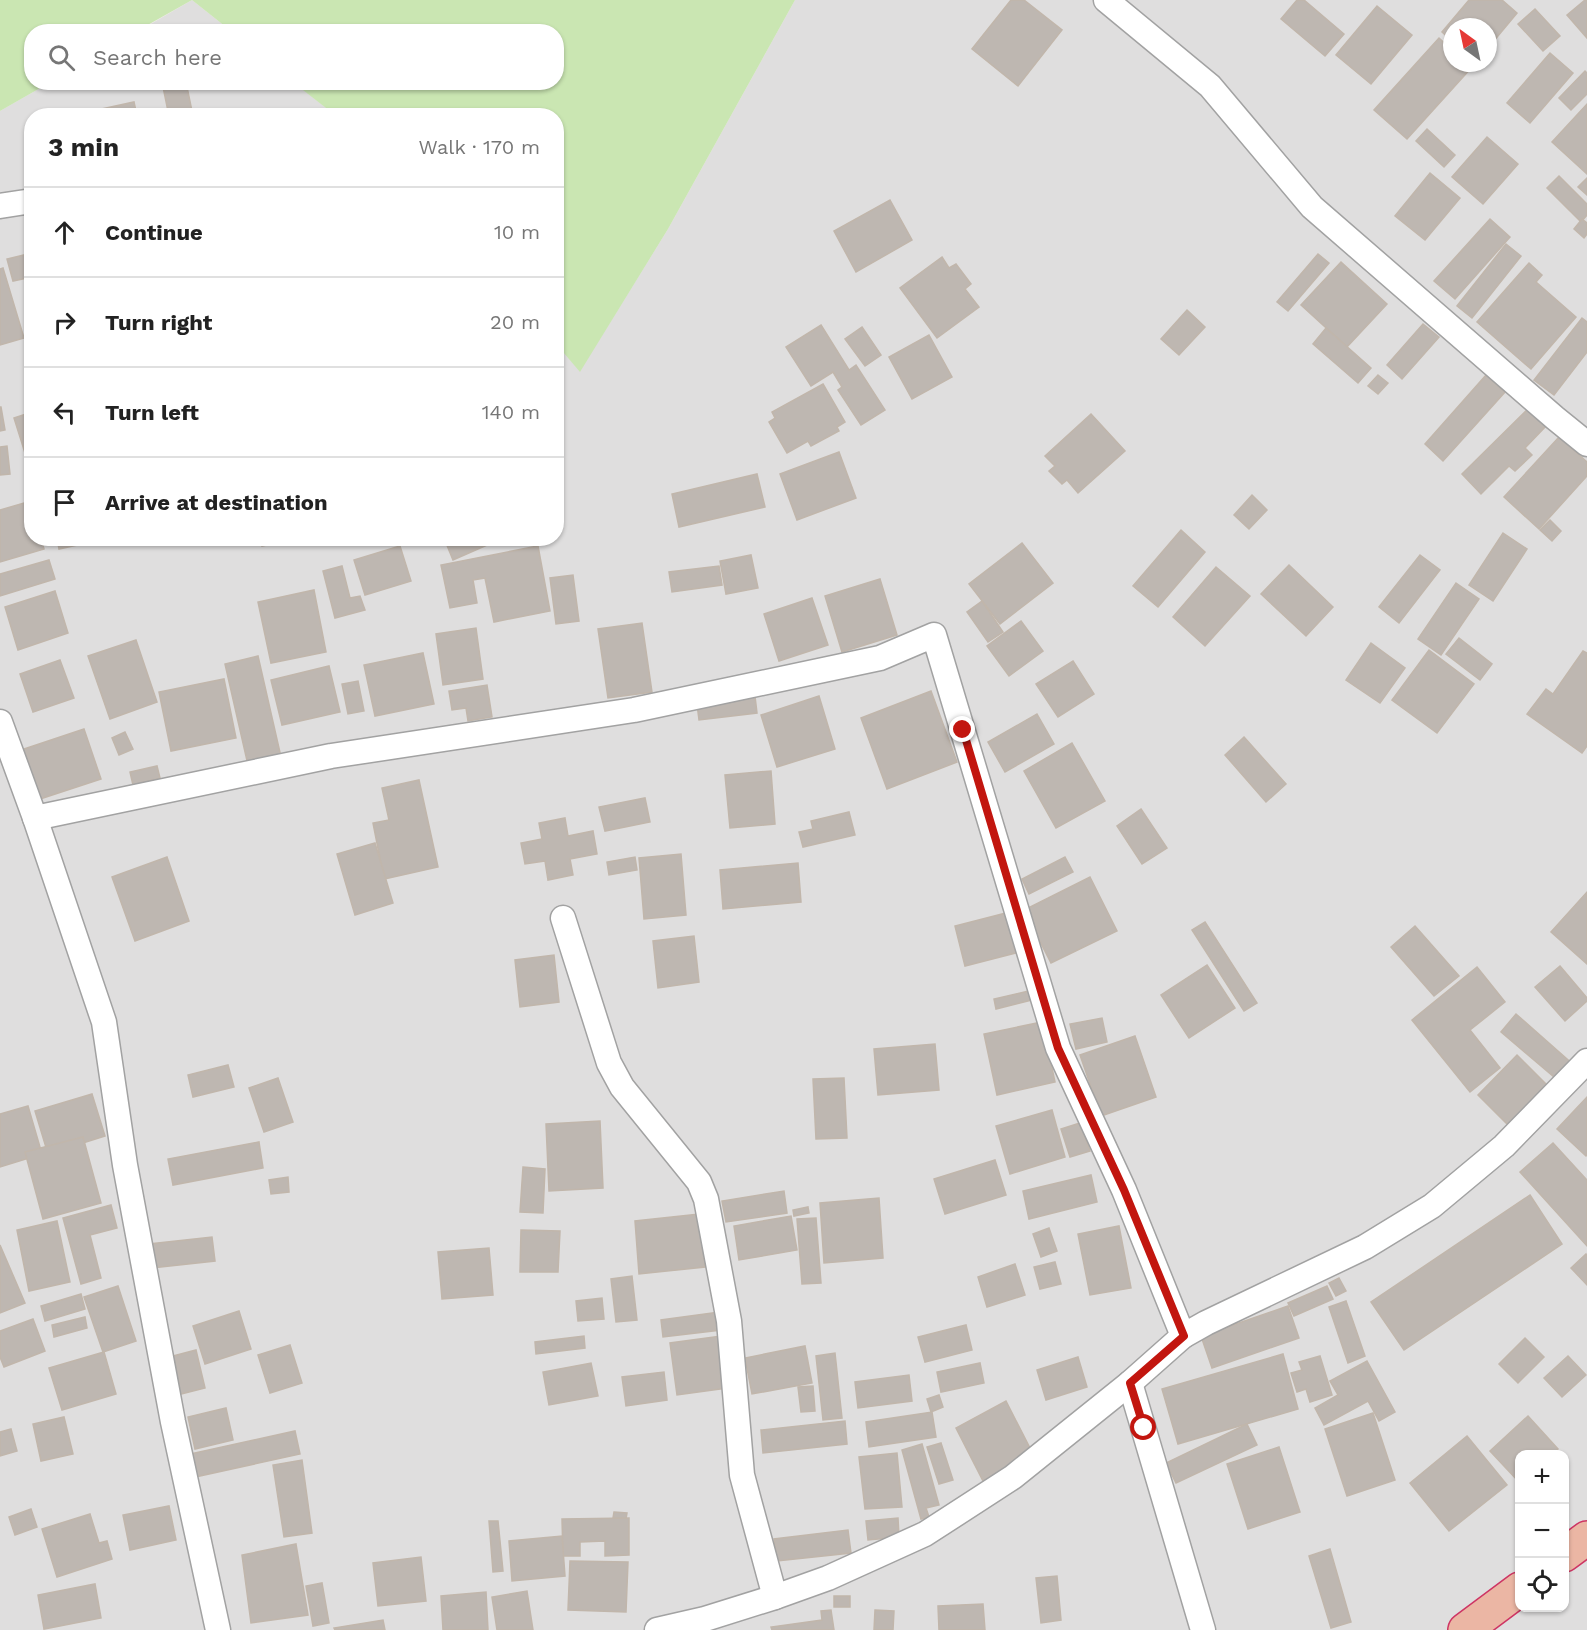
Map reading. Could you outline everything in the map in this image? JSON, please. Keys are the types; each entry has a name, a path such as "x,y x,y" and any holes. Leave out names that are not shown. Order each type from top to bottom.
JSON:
{"highway":[{"path":"1569,1551 1587,1538"},
{"path":"1465,1630 1515,1593"}],"street":[{"path":"1106,0 1210,86 1312,207 1587,444"},
{"path":"0,206 24,202"},
{"path":"34,818 331,756 634,710 880,658 934,635 1058,1048 1124,1190 1184,1336"},
{"path":"0,722 104,1022 129,1189 173,1422 218,1630"},
{"path":"562,918 609,1062 622,1087 699,1182 706,1199 729,1321 742,1475 775,1597"},
{"path":"657,1630 705,1619 775,1597 828,1578 925,1534 1013,1477 1130,1383 1184,1336 1206,1323 1365,1247 1432,1206 1504,1146 1587,1061"},
{"path":"1130,1383 1203,1630"}],"shaded area":[{"path":"192,0 222,24 151,24"},
{"path":"795,0 1587,0 1587,1630 0,1630 0,111 37,90 304,90 326,108 24,108 24,546 564,546 564,353 580,371 668,229"}],"green space":[{"path":"0,0 192,0 149,24 24,24 24,90 37,90 0,111"},
{"path":"192,0 795,0 668,229 580,372 564,353 564,108 326,108 303,90 564,90 564,24 222,24"}],"building":[{"path":"1011,0 1024,0 1062,30 1018,86 972,49"},
{"path":"1297,0 1304,0 1344,34 1325,56 1281,19"},
{"path":"1469,0 1502,0 1517,13 1497,37 1497,18 1454,18"},
{"path":"1587,0 1587,38 1567,15"},
{"path":"1377,6 1412,35 1371,84 1336,55"},
{"path":"1535,9 1560,36 1543,51 1518,24"},
{"path":"1439,38 1443,42 1443,72 1467,72 1407,139 1374,110"},
{"path":"1550,53 1573,73 1530,123 1507,103"},
{"path":"1585,71 1587,73 1587,94 1571,110 1559,98"},
{"path":"164,90 188,90 191,108 167,108"},
{"path":"134,102 135,108 106,108"},
{"path":"1587,104 1587,174 1552,142"},
{"path":"1427,129 1455,155 1444,167 1416,141"},
{"path":"1487,137 1518,164 1483,204 1452,177"},
{"path":"1430,173 1460,198 1425,240 1395,216"},
{"path":"1559,176 1587,204 1587,215 1581,222 1547,188"},
{"path":"1587,178 1587,195 1578,187"},
{"path":"890,200 912,240 856,272 834,231"},
{"path":"1490,219 1510,237 1455,299 1434,281"},
{"path":"1582,219 1587,223 1587,234 1584,238 1574,229"},
{"path":"1506,244 1521,256 1472,318 1457,306"},
{"path":"1318,254 1329,263 1288,311 1277,302"},
{"path":"24,255 24,279 13,281 7,259"},
{"path":"942,257 949,268 956,264 971,284 965,289 979,307 937,338 900,288"},
{"path":"1341,262 1387,304 1347,347 1301,305"},
{"path":"1529,263 1542,275 1536,282 1576,317 1531,369 1477,322"},
{"path":"3,268 24,338 0,345 0,269"},
{"path":"1187,310 1205,327 1179,355 1161,339"},
{"path":"1582,318 1587,322 1587,352 1554,395 1534,380"},
{"path":"1423,324 1439,337 1402,379 1387,365"},
{"path":"821,325 849,370 856,365 885,410 861,425 838,390 842,387 833,372 811,386 786,347"},
{"path":"862,327 881,355 865,366 845,339"},
{"path":"1326,328 1371,368 1358,383 1313,344"},
{"path":"929,335 952,377 912,399 889,357"},
{"path":"1378,375 1388,383 1378,394 1368,386"},
{"path":"1486,375 1505,392 1443,461 1425,444"},
{"path":"823,384 845,422 837,427 839,431 811,446 808,441 787,453 769,422 775,418 772,412"},
{"path":"1531,406 1548,424 1525,448 1532,455 1515,471 1509,466 1481,494 1462,474"},
{"path":"0,407 5,430 0,431"},
{"path":"1091,414 1125,451 1078,493 1067,480 1062,484 1049,471 1055,466 1045,456"},
{"path":"24,415 24,450 14,418"},
{"path":"1559,437 1587,462 1587,476 1539,529 1504,497"},
{"path":"7,446 10,474 0,475 0,447"},
{"path":"839,452 856,498 797,520 780,474"},
{"path":"757,474 765,507 679,527 672,494"},
{"path":"1252,495 1267,510 1249,529 1234,515"},
{"path":"24,503 24,546 43,546 44,549 0,562 0,510"},
{"path":"1550,520 1561,531 1552,541 1540,530"},
{"path":"1181,530 1205,552 1158,607 1133,586"},
{"path":"1503,533 1527,549 1493,601 1469,585"},
{"path":"1022,543 1053,583 1000,624 969,584"},
{"path":"400,546 411,581 365,595 354,560"},
{"path":"447,546 485,546 453,560"},
{"path":"538,546 550,611 494,622 485,578 473,580 477,603 450,608 441,565"},
{"path":"751,555 758,588 726,594 720,561"},
{"path":"1420,555 1440,570 1399,623 1379,607"},
{"path":"49,560 55,579 0,596 0,574"},
{"path":"1289,565 1333,607 1306,636 1261,594"},
{"path":"342,566 350,598 360,596 365,610 335,618 323,571"},
{"path":"719,566 722,585 672,592 669,572"},
{"path":"1216,567 1250,596 1205,646 1173,617"},
{"path":"573,575 579,621 556,624 550,578"},
{"path":"880,579 897,635 842,652 825,596"},
{"path":"1456,583 1479,599 1441,655 1418,639"},
{"path":"314,590 326,652 271,663 258,602"},
{"path":"55,591 68,633 18,650 5,607"},
{"path":"812,598 828,645 779,661 764,614"},
{"path":"982,601 1003,632 988,642 967,612"},
{"path":"1021,621 1043,651 1009,676 987,646"},
{"path":"642,623 652,692 608,698 598,629"},
{"path":"476,628 483,679 443,685 436,634"},
{"path":"1459,638 1492,664 1480,680 1446,654"},
{"path":"136,640 157,702 110,719 88,656"},
{"path":"1371,643 1405,668 1380,703 1346,680"},
{"path":"1429,650 1474,684 1437,733 1392,700"},
{"path":"1583,651 1587,653 1587,746 1582,753 1527,714 1546,689 1553,694"},
{"path":"423,653 434,704 375,716 364,665"},
{"path":"258,656 281,757 248,765 225,664"},
{"path":"60,660 74,698 33,712 20,674"},
{"path":"1073,661 1094,694 1058,717 1036,684"},
{"path":"329,666 340,712 282,725 271,680"},
{"path":"224,679 236,738 171,751 159,692"},
{"path":"358,681 364,711 348,714 342,684"},
{"path":"487,685 492,717 468,721 466,708 452,710 449,691"},
{"path":"931,691 957,762 887,789 861,718"},
{"path":"755,696 757,713 699,720 697,704"},
{"path":"819,696 835,749 777,767 761,715"},
{"path":"1037,714 1054,744 1005,772 988,742"},
{"path":"84,729 101,779 37,800 21,750"},
{"path":"125,732 133,749 119,755 112,738"},
{"path":"1244,737 1286,784 1266,802 1225,755"},
{"path":"1072,743 1105,801 1056,828 1024,771"},
{"path":"157,766 160,778 133,785 130,772"},
{"path":"771,771 775,824 730,828 725,775"},
{"path":"419,780 438,867 384,879 373,823 389,820 382,788"},
{"path":"645,798 650,822 605,831 599,807"},
{"path":"1141,809 1167,848 1142,864 1117,826"},
{"path":"849,812 855,835 803,847 799,832 813,829 811,821"},
{"path":"565,818 568,836 593,831 597,854 570,859 573,875 548,880 545,861 525,864 521,843 542,839 539,823"},
{"path":"375,843 393,903 355,915 337,854"},
{"path":"681,854 686,915 644,919 639,858"},
{"path":"167,857 189,921 135,941 112,877"},
{"path":"635,857 637,870 609,875 607,862"},
{"path":"1065,857 1073,872 1029,894 1022,879"},
{"path":"798,863 801,902 723,909 720,870"},
{"path":"1090,877 1117,931 1051,963 1024,910"},
{"path":"1587,892 1587,964 1551,932"},
{"path":"1006,913 1016,953 965,966 955,926"},
{"path":"1205,922 1257,1003 1244,1011 1192,930"},
{"path":"1415,926 1459,976 1434,996 1391,947"},
{"path":"694,936 699,982 658,988 653,941"},
{"path":"554,955 559,1002 520,1007 515,960"},
{"path":"1207,965 1235,1008 1189,1038 1161,995"},
{"path":"1560,966 1587,998 1587,1001 1565,1021 1535,987"},
{"path":"1477,967 1505,1002 1470,1030 1500,1068 1470,1092 1412,1020"},
{"path":"1029,991 1032,1000 996,1009 994,999"},
{"path":"1516,1014 1575,1066 1561,1083 1501,1032"},
{"path":"1102,1018 1107,1042 1076,1049 1070,1024"},
{"path":"1042,1022 1055,1082 997,1095 984,1034"},
{"path":"1135,1036 1156,1097 1101,1116 1080,1055"},
{"path":"935,1044 939,1090 878,1095 874,1049"},
{"path":"1517,1055 1564,1102 1525,1142 1478,1095"},
{"path":"228,1065 234,1087 193,1097 188,1075"},
{"path":"278,1078 293,1122 264,1132 249,1088"},
{"path":"844,1078 847,1138 816,1139 813,1079"},
{"path":"92,1094 105,1136 48,1154 35,1111"},
{"path":"1587,1097 1587,1155 1586,1156 1557,1129"},
{"path":"28,1106 42,1154 0,1167 0,1114"},
{"path":"1052,1110 1065,1157 1010,1174 996,1126"},
{"path":"600,1121 603,1188 549,1191 546,1124"},
{"path":"1080,1123 1090,1151 1070,1157 1061,1129"},
{"path":"83,1137 101,1203 43,1219 25,1152"},
{"path":"259,1142 263,1168 173,1185 168,1159"},
{"path":"1553,1143 1587,1180 1587,1246 1520,1172"},
{"path":"995,1160 1006,1195 945,1214 934,1179"},
{"path":"523,1167 545,1169 543,1213 520,1212"},
{"path":"1091,1175 1097,1202 1029,1219 1023,1191"},
{"path":"288,1177 289,1192 271,1194 269,1180"},
{"path":"784,1191 787,1213 726,1222 722,1201"},
{"path":"1530,1195 1562,1244 1404,1350 1371,1302"},
{"path":"879,1198 883,1258 824,1263 820,1203"},
{"path":"111,1205 117,1228 90,1235 101,1278 81,1284 63,1218"},
{"path":"808,1207 809,1213 794,1216 793,1210"},
{"path":"699,1214 705,1267 639,1274 635,1221"},
{"path":"791,1216 797,1250 739,1260 734,1226"},
{"path":"816,1218 821,1283 802,1284 797,1219"},
{"path":"57,1221 70,1282 29,1291 17,1230"},
{"path":"1119,1226 1131,1288 1090,1295 1078,1234"},
{"path":"1049,1228 1057,1251 1041,1257 1033,1234"},
{"path":"521,1230 560,1231 558,1272 520,1272"},
{"path":"212,1237 215,1261 143,1269 140,1245"},
{"path":"0,1245 25,1303 0,1313"},
{"path":"489,1248 493,1295 442,1299 438,1252"},
{"path":"1586,1254 1587,1256 1587,1285 1571,1268"},
{"path":"1055,1262 1061,1284 1040,1289 1034,1267"},
{"path":"1015,1264 1025,1295 987,1307 978,1277"},
{"path":"632,1276 637,1320 616,1322 611,1279"},
{"path":"1339,1278 1346,1291 1336,1296 1329,1283"},
{"path":"118,1286 136,1341 103,1352 84,1297"},
{"path":"1327,1286 1333,1299 1294,1316 1288,1303"},
{"path":"81,1294 85,1309 45,1321 41,1306"},
{"path":"602,1298 604,1319 578,1321 576,1301"},
{"path":"1346,1301 1365,1356 1348,1363 1329,1307"},
{"path":"1288,1306 1299,1338 1212,1368 1201,1336"},
{"path":"239,1311 251,1349 205,1364 193,1326"},
{"path":"719,1312 721,1330 663,1337 661,1320"},
{"path":"85,1317 87,1328 54,1337 52,1325"},
{"path":"33,1319 45,1351 4,1367 0,1357 0,1331"},
{"path":"966,1325 972,1350 925,1362 918,1337"},
{"path":"584,1336 585,1348 536,1354 535,1342"},
{"path":"721,1336 727,1388 677,1395 670,1343"},
{"path":"1525,1338 1544,1357 1518,1383 1499,1364"},
{"path":"290,1345 302,1383 270,1393 258,1355"},
{"path":"805,1346 812,1383 752,1394 745,1358"},
{"path":"196,1350 205,1388 177,1395 169,1357"},
{"path":"104,1352 116,1394 62,1410 49,1368"},
{"path":"835,1353 842,1418 823,1420 816,1356"},
{"path":"1283,1354 1298,1409 1178,1444 1162,1389"},
{"path":"1320,1356 1332,1395 1310,1402 1306,1389 1297,1392 1291,1373 1302,1370 1299,1362"},
{"path":"1568,1356 1586,1375 1562,1397 1544,1378"},
{"path":"1078,1357 1087,1387 1046,1400 1037,1370"},
{"path":"1367,1361 1395,1412 1379,1421 1368,1401 1324,1425 1315,1408 1338,1395 1330,1381"},
{"path":"591,1363 598,1396 549,1405 543,1372"},
{"path":"980,1363 984,1383 941,1392 937,1372"},
{"path":"664,1372 667,1400 626,1406 622,1377"},
{"path":"909,1375 912,1401 858,1408 855,1382"},
{"path":"813,1386 815,1411 801,1412 798,1387"},
{"path":"939,1395 943,1407 931,1412 927,1399"},
{"path":"1006,1401 1033,1454 983,1481 956,1428"},
{"path":"226,1408 233,1440 195,1449 188,1417"},
{"path":"932,1412 936,1437 869,1447 866,1422"},
{"path":"1373,1413 1395,1480 1347,1496 1325,1429"},
{"path":"1528,1416 1558,1449 1515,1450 1515,1478 1490,1451"},
{"path":"64,1417 73,1454 41,1461 33,1424"},
{"path":"845,1421 847,1444 763,1453 761,1430"},
{"path":"1247,1424 1257,1445 1176,1483 1166,1463"},
{"path":"11,1429 17,1451 0,1456 0,1432"},
{"path":"295,1431 300,1454 195,1477 190,1454"},
{"path":"1467,1436 1507,1485 1449,1531 1410,1483"},
{"path":"941,1443 953,1480 939,1484 927,1447"},
{"path":"922,1444 939,1505 926,1508 929,1517 921,1519 902,1450"},
{"path":"1279,1447 1300,1512 1248,1529 1227,1464"},
{"path":"897,1453 902,1507 865,1509 859,1457"},
{"path":"302,1460 312,1533 284,1537 273,1465"},
{"path":"169,1506 176,1540 130,1550 123,1515"},
{"path":"31,1509 37,1527 15,1535 9,1517"},
{"path":"614,1512 627,1513 626,1519 613,1518"},
{"path":"90,1514 99,1543 107,1541 112,1559 57,1577 42,1529"},
{"path":"629,1518 629,1555 605,1556 605,1541 580,1542 580,1556 563,1556 562,1519"},
{"path":"898,1518 899,1537 868,1540 866,1521"},
{"path":"489,1521 498,1521 503,1571 493,1572"},
{"path":"848,1530 851,1553 777,1561 774,1539"},
{"path":"562,1536 565,1576 512,1581 509,1541"},
{"path":"296,1544 308,1615 251,1623 242,1555"},
{"path":"1330,1549 1351,1622 1331,1628 1309,1556"},
{"path":"421,1557 426,1601 378,1606 373,1563"},
{"path":"570,1561 628,1562 626,1612 568,1610"},
{"path":"1057,1576 1061,1620 1041,1623 1036,1578"},
{"path":"322,1583 329,1623 313,1626 306,1586"},
{"path":"95,1584 101,1618 44,1629 38,1595"},
{"path":"527,1591 533,1630 497,1630 492,1597"},
{"path":"486,1592 488,1630 443,1630 441,1596"},
{"path":"834,1596 850,1596 850,1607 834,1607"},
{"path":"983,1604 985,1630 939,1630 938,1606"},
{"path":"831,1610 834,1630 772,1630 771,1627 822,1620 821,1611"},
{"path":"875,1610 894,1611 893,1630 874,1630"},
{"path":"383,1620 385,1630 335,1630 334,1628"}],"route":[{"path":"963,730 1058,1048 1124,1190 1184,1336 1130,1383 1144,1428"}]}
